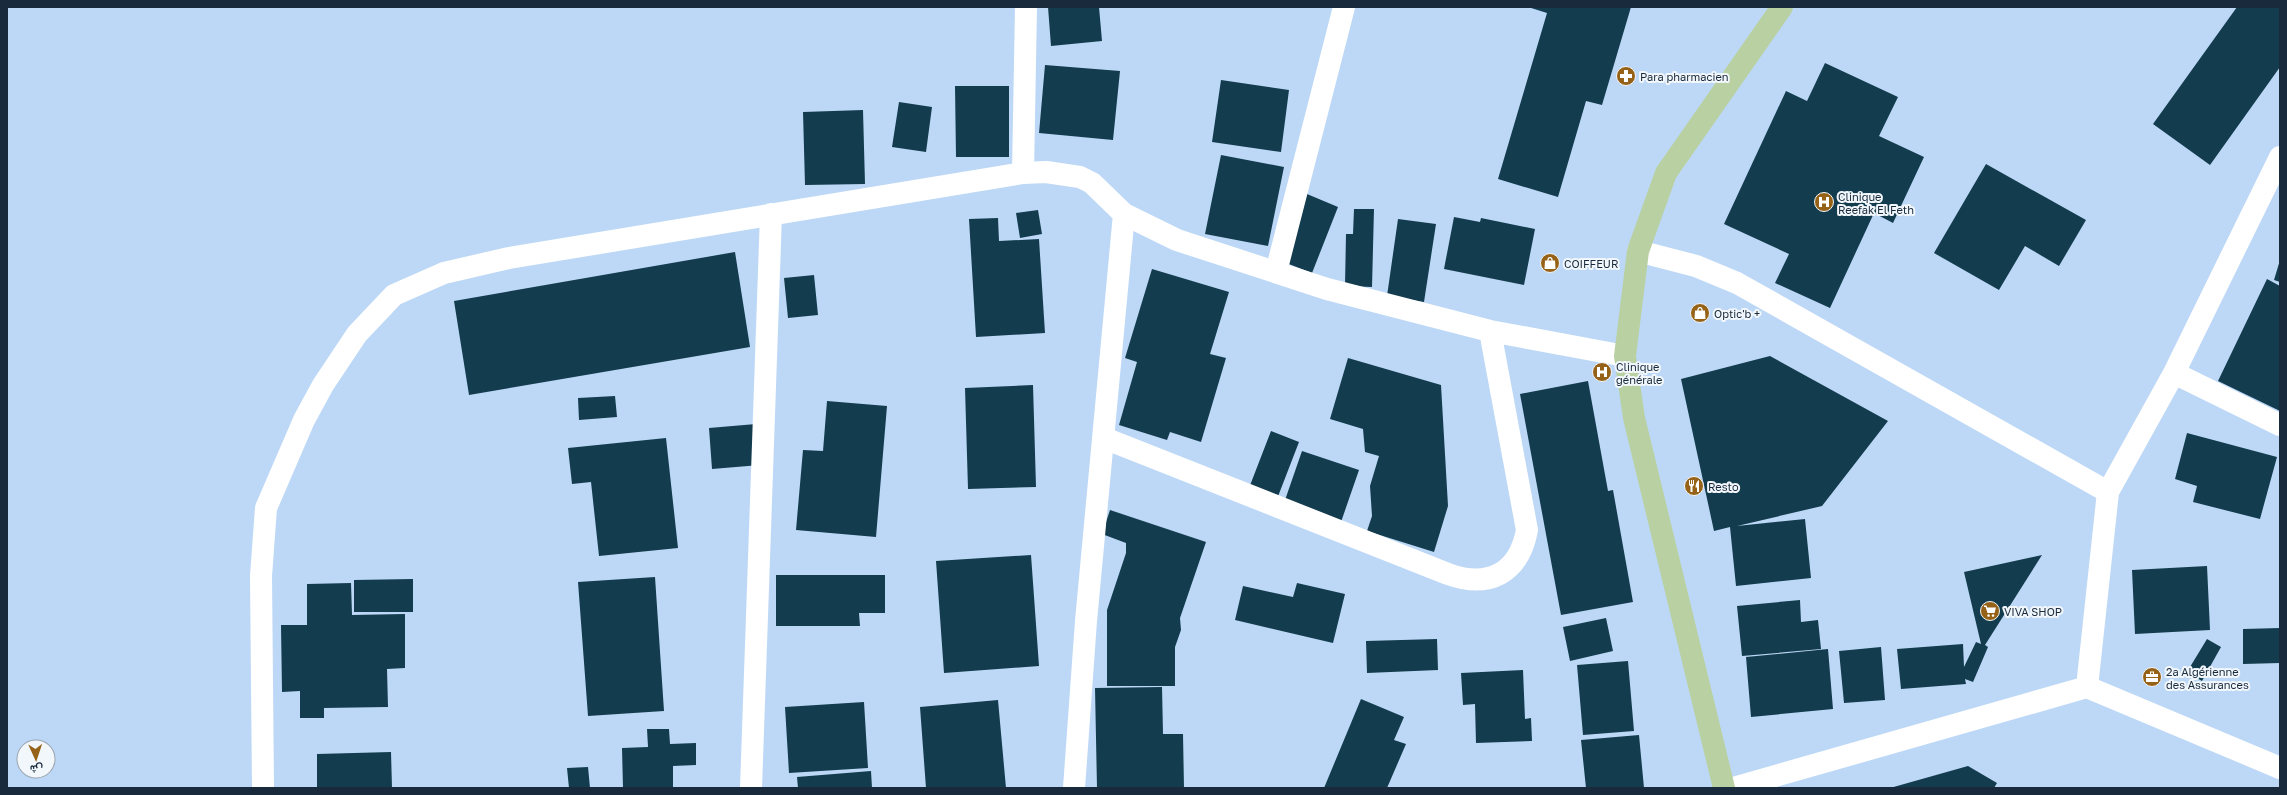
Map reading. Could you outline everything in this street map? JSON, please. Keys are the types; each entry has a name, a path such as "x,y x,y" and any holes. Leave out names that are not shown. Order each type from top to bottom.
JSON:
{"main road":[{"path":"1724,788 1634,418 1625,356 1638,251 1666,173 1782,7"}],"street":[{"path":"1024,173 1026,7"},
{"path":"1276,272 1344,7"},
{"path":"2087,687 2108,492 2174,373 2280,158"},
{"path":"263,788 260,576 266,508 304,420 323,385 357,334 394,296 444,273 509,258 771,214 1024,173 1046,172 1080,178 1092,183 1124,214 1177,240 1276,272 1382,304 1490,331 1625,356"},
{"path":"751,788 771,214"},
{"path":"1074,788 1086,621 1124,214"},
{"path":"1638,251 1696,266 1737,283 2108,492"},
{"path":"1104,438 1454,576 1465,580 1483,580 1500,574 1514,563 1524,548 1527,530 1490,331"},
{"path":"2174,373 2280,425"},
{"path":"1733,788 2087,687 2280,768"}],"building":[{"path":"1048,7 1099,7 1102,41 1051,46"},
{"path":"1528,7 1631,7 1602,105 1586,101 1558,197 1498,179 1547,13"},
{"path":"2237,7 2280,7 2280,67 2210,165 2153,124"},
{"path":"1825,63 1898,97 1879,136 1924,157 1893,223 1874,213 1830,308 1775,283 1789,254 1724,224 1786,91 1807,101"},
{"path":"1045,65 1120,71 1113,140 1039,133"},
{"path":"1221,80 1289,90 1281,152 1212,142"},
{"path":"955,86 1009,86 1009,157 956,157"},
{"path":"899,102 932,107 926,152 892,147"},
{"path":"863,110 865,184 805,185 803,112"},
{"path":"1221,155 1284,167 1268,246 1205,234"},
{"path":"1986,164 2086,220 2059,266 2025,246 1999,290 1934,253"},
{"path":"1307,194 1338,207 1312,273 1281,261"},
{"path":"1354,209 1374,209 1372,287 1345,286 1346,234 1353,234"},
{"path":"1038,210 1042,234 1020,238 1016,213"},
{"path":"1454,217 1480,222 1481,218 1535,229 1524,285 1444,269"},
{"path":"998,218 999,241 1039,239 1045,333 976,337 969,219"},
{"path":"1398,219 1436,224 1424,302 1387,296"},
{"path":"735,252 750,347 469,395 454,301"},
{"path":"2280,260 2280,282 2274,280"},
{"path":"1152,269 1229,292 1210,354 1226,358 1201,442 1170,432 1167,440 1119,425 1137,362 1125,358"},
{"path":"814,275 818,315 788,318 784,278"},
{"path":"2267,279 2280,286 2280,411 2218,381"},
{"path":"1770,356 1888,421 1822,506 1737,526 1805,519 1811,578 1736,586 1730,527 1714,531 1681,379"},
{"path":"1348,358 1441,385 1448,506 1434,552 1367,531 1372,516 1370,486 1379,456 1365,452 1363,429 1330,419"},
{"path":"1588,381 1608,491 1613,490 1633,602 1561,615 1520,394"},
{"path":"1033,385 1036,487 968,489 965,388"},
{"path":"615,396 617,417 579,420 578,398"},
{"path":"827,401 887,406 876,537 796,530 803,450 823,451"},
{"path":"756,424 760,465 712,469 709,428"},
{"path":"1271,431 1299,442 1277,499 1249,488"},
{"path":"2187,433 2277,457 2260,519 2193,502 2197,486 2175,479"},
{"path":"666,438 678,548 599,556 591,482 572,484 568,448"},
{"path":"1302,451 1359,470 1341,522 1284,503"},
{"path":"1110,510 1206,542 1180,618 1181,630 1175,647 1175,686 1107,686 1107,610 1126,553 1126,543 1102,534"},
{"path":"1031,555 1039,666 944,673 936,561"},
{"path":"2042,555 1985,645 1988,647 1973,682 1965,679 1966,684 1901,689 1897,649 1963,644 1964,667 1976,642 1981,644 1964,572"},
{"path":"2207,566 2210,630 2135,634 2132,570"},
{"path":"776,575 885,575 885,613 859,613 860,626 776,626"},
{"path":"655,577 664,711 588,716 578,582"},
{"path":"413,579 413,612 354,612 354,580"},
{"path":"351,583 352,615 405,614 405,668 387,669 388,707 324,708 324,718 300,718 300,691 282,692 281,625 307,625 307,584"},
{"path":"1297,583 1345,594 1333,643 1235,620 1243,586 1293,597"},
{"path":"1800,600 1801,622 1818,620 1821,649 1742,656 1737,606"},
{"path":"1606,618 1613,651 1570,661 1563,627"},
{"path":"2280,628 2280,663 2243,664 2243,629"},
{"path":"1437,639 1438,670 1367,673 1366,641"},
{"path":"2207,639 2221,647 2202,681 2187,672"},
{"path":"1881,647 1885,700 1844,703 1839,651"},
{"path":"1828,649 1833,709 1751,717 1746,657"},
{"path":"1628,661 1634,731 1583,735 1577,665"},
{"path":"1523,670 1525,719 1531,718 1532,741 1476,743 1475,704 1463,705 1461,673"},
{"path":"1162,687 1163,734 1183,734 1184,788 1097,788 1095,688"},
{"path":"1361,699 1404,717 1394,740 1406,744 1387,788 1324,788"},
{"path":"998,700 1006,788 926,788 920,707"},
{"path":"864,702 868,768 789,773 785,707"},
{"path":"647,729 669,729 670,744 696,743 696,765 673,766 673,788 623,788 622,748 648,747"},
{"path":"1639,735 1644,788 1586,788 1581,740"},
{"path":"391,752 392,788 317,788 317,754"},
{"path":"1968,766 1997,783 1994,788 1890,788"},
{"path":"588,767 590,788 569,788 567,768"},
{"path":"871,771 872,788 798,788 797,777"}],"place":[{"name":"Para pharmacien","path":"1626,76"},
{"name":"Clinique Reefak El Feth","path":"1824,202"},
{"name":"COIFFEUR","path":"1550,263"},
{"name":"Optic'b +","path":"1700,313"},
{"name":"Clinique générale","path":"1602,372"},
{"name":"Resto","path":"1694,486"},
{"name":"VIVA SHOP","path":"1990,611"},
{"name":"2a Algérienne des Assurances","path":"2152,677"}]}
